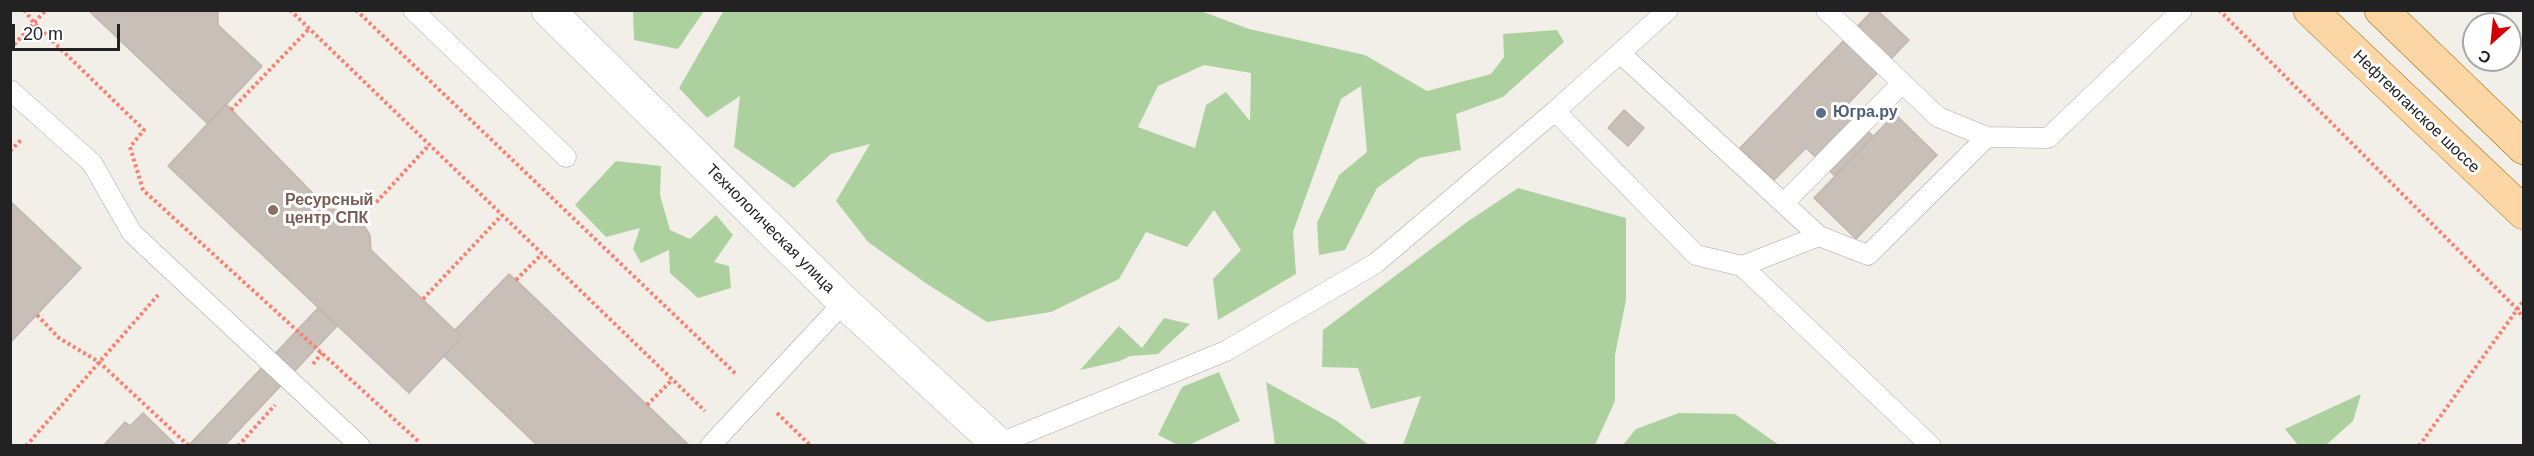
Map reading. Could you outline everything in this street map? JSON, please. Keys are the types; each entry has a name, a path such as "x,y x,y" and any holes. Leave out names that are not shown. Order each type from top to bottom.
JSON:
{"main road":[{"name":"Нефтеюганское шоссе","path":"2310,10 2523,213"},
{"path":"2381,10 2523,148"}],"street":[{"name":"Технологическая улица","path":"548,10 844,302 995,444"}],"lane":[{"path":"995,444 1226,351 1376,263 1555,111 1668,10"},
{"path":"1826,10 1938,117 1987,137 2048,138 2182,10"},
{"path":"418,12 566,157"},
{"path":"1620,53 1820,236 1868,255 1987,137"},
{"path":"1784,203 1902,83"},
{"path":"10,90 92,163 132,233 360,446"},
{"path":"1555,111 1696,255 1742,266 1931,446"},
{"path":"1742,266 1820,236"},
{"path":"710,446 844,302"}],"path":[{"path":"24,10 34,23 144,130 130,147 143,190 418,441"},
{"path":"10,49 46,10"},
{"path":"290,10 724,430"},
{"path":"356,10 811,446"},
{"path":"2219,10 2516,308 2523,319"},
{"path":"231,110 309,29"},
{"path":"360,220 429,145"},
{"path":"423,299 502,215"},
{"path":"516,280 542,254"},
{"path":"26,446 176,274"},
{"path":"2419,446 2523,300"},
{"path":"37,315 60,338 99,362 189,446"},
{"path":"647,405 672,380"}],"green space":[{"path":"633,10 704,11 678,49 634,40"},
{"path":"724,10 1201,11 1249,29 1365,55 1427,91 1491,74 1504,57 1503,34 1557,30 1564,42 1503,97 1456,114 1461,150 1419,158 1377,188 1345,250 1319,255 1317,223 1339,175 1367,152 1361,86 1341,99 1293,232 1296,274 1218,320 1213,279 1241,250 1214,210 1187,247 1146,232 1119,279 1051,312 987,322 927,284 868,242 836,201 870,144 831,154 794,188 734,147 740,96 707,118 679,88","holes":["1204,65 1251,73 1250,121 1226,92 1206,105 1195,148 1138,127 1158,86"]},
{"path":"616,161 661,166 660,195 670,230 690,239 716,215 733,235 714,262 729,266 731,288 698,298 670,273 669,250 641,263 633,249 640,228 606,237 575,205"},
{"path":"1518,188 1626,218 1626,300 1615,355 1615,401 1595,445 1403,445 1421,396 1371,409 1358,368 1322,367 1323,330 1467,222"},
{"path":"1164,318 1190,324 1158,354 1130,356 1120,361 1080,370 1119,326 1142,348"},
{"path":"1219,372 1240,421 1189,445 1178,445 1158,435 1182,387"},
{"path":"1266,382 1337,421 1369,445 1275,445"},
{"path":"2361,394 2353,421 2326,445 2298,445 2285,429"},
{"path":"1679,413 1735,414 1779,445 1623,445 1636,429"}],"building":[{"path":"88,10 218,10 218,25 262,66 208,124"},
{"path":"1873,10 1877,10 1909,40 1844,108 1873,136 1835,176 1806,148 1774,180 1740,148"},
{"path":"226,104 328,209 342,210 360,220 370,235 371,250 462,337 409,393 168,166"},
{"path":"1624,110 1644,128 1628,146 1608,128"},
{"path":"1895,114 1937,155 1856,239 1814,198"},
{"path":"10,201 81,268 10,343"},
{"path":"509,274 690,446 538,446 444,356 462,337 455,330"},
{"path":"318,308 337,326 224,446 188,446"},
{"path":"143,413 177,446 103,446 125,422 130,426"}],"place":[{"name":"Югра.ру","path":"1821,113"},
{"name":"Ресурсный центр СПК","path":"273,210"}]}
